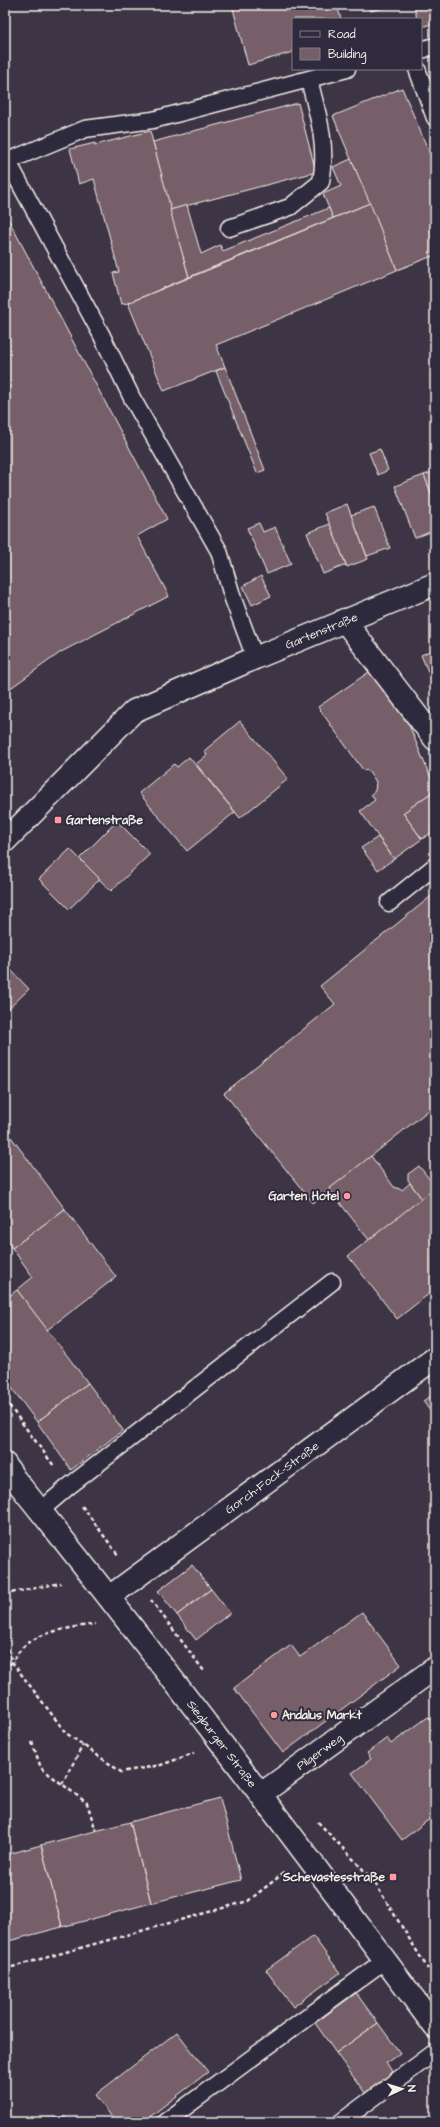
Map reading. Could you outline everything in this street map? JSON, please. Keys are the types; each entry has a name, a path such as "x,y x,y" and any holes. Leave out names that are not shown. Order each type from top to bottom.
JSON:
{"street":[{"name":"Gartenstraße","path":"5,841 134,711 344,620 435,584"},
{"path":"344,620 435,739"},
{"name":"Gorch-Fock-Straße","path":"109,1597 435,1358"},
{"name":"Siegburger Straße","path":"5,1464 40,1511 93,1576 223,1743 435,2027"},
{"name":"Pilgerweg","path":"261,1794 435,1668"}],"lane":[{"path":"422,50 435,46"},
{"path":"255,658 233,599 219,551 132,398 101,334 6,158 85,129 153,120 344,70"},
{"path":"417,70 435,118"},
{"path":"229,228 290,207 321,182 325,164 320,122 309,80"},
{"path":"389,903 435,866"},
{"path":"40,1511 68,1487 332,1282"},
{"path":"165,2122 385,1960"},
{"path":"341,2122 435,2052"}],"path":[{"path":"5,1400 204,1672"},
{"path":"5,1594 93,1576"},
{"path":"5,1670 25,1646 41,1637 56,1632 125,1619"},
{"path":"5,1642 12,1662 66,1733 121,1772 161,1765 223,1743"},
{"path":"32,1742 41,1768 87,1803 96,1831"},
{"path":"62,1784 83,1745"},
{"path":"313,1817 374,1880 431,1973"},
{"path":"5,1969 248,1901 306,1855"}],"building":[{"path":"232,5 337,5 341,18 292,18 292,52 248,65"},
{"path":"369,5 395,5 371,11"},
{"path":"414,5 435,5 435,23 422,27 422,18 417,18"},
{"path":"402,88 435,166 435,255 397,270 333,116"},
{"path":"298,103 316,172 170,210 153,142"},
{"path":"150,131 189,277 128,303 121,304 113,273 119,272 94,179 79,184 70,149 95,143 95,145"},
{"path":"351,159 370,203 333,218 323,194 341,186 333,167"},
{"path":"370,203 397,270 216,345 225,367 164,391 128,303"},
{"path":"187,205 201,254 220,245 223,251 329,208 333,218 189,277 170,210"},
{"path":"5,213 167,519 137,536 169,596 61,652 5,692"},
{"path":"225,367 265,470 257,473 216,371"},
{"path":"380,449 388,470 378,475 369,453"},
{"path":"435,471 435,503 424,475"},
{"path":"424,475 435,503 435,530 415,538 395,486"},
{"path":"347,504 368,559 347,567 325,513"},
{"path":"374,507 390,548 367,556 351,515"},
{"path":"259,523 263,532 275,527 291,564 267,574 247,528"},
{"path":"330,524 346,565 323,574 307,533"},
{"path":"261,576 271,596 252,605 243,586"},
{"path":"435,649 435,688 421,655"},
{"path":"369,672 409,725 429,774 435,782 435,790 403,813 422,839 394,859 360,811 375,800 371,794 375,791 376,782 369,771 363,770 318,707"},
{"path":"240,721 288,779 240,818 196,764 207,755 204,751"},
{"path":"189,757 235,812 187,851 139,793 174,764 177,767"},
{"path":"435,790 435,830 422,839 403,813"},
{"path":"117,821 150,854 111,891 79,859"},
{"path":"378,837 394,859 378,870 361,848"},
{"path":"70,849 100,879 69,909 39,879"},
{"path":"435,893 435,1105 313,1203 224,1093 335,1004 320,986"},
{"path":"5,964 29,989 5,1012"},
{"path":"5,1129 65,1209 12,1248 5,1238"},
{"path":"371,1156 394,1187 402,1190 410,1183 422,1199 369,1240 329,1189"},
{"path":"419,1166 435,1186 422,1199 408,1180 408,1174"},
{"path":"435,1188 435,1289 397,1319 348,1256"},
{"path":"65,1209 116,1277 47,1330 17,1290 33,1277 12,1248"},
{"path":"17,1290 88,1383 37,1422 5,1379 5,1299"},
{"path":"88,1383 123,1430 71,1470 37,1422"},
{"path":"435,1393 435,1418 423,1401"},
{"path":"192,1565 211,1589 177,1615 158,1591"},
{"path":"211,1589 230,1613 196,1640 177,1615"},
{"path":"362,1612 401,1665 283,1753 234,1688 291,1645 300,1657"},
{"path":"428,1717 435,1726 435,1815 402,1840 352,1773 371,1759 367,1753 387,1738 391,1744"},
{"path":"220,1798 241,1880 151,1903 130,1822"},
{"path":"130,1822 151,1903 62,1927 41,1845"},
{"path":"41,1845 62,1927 5,1942 5,1855"},
{"path":"313,1936 340,1973 293,2007 266,1970"},
{"path":"356,1993 378,2023 336,2053 315,2023"},
{"path":"378,2023 400,2053 386,2063 393,2072 365,2093 336,2053"},
{"path":"177,2032 208,2072 143,2122 116,2122 95,2095"},
{"path":"65,2117 70,2122 34,2122 34,2120"}],"place":[{"name":"Gartenstraße","path":"58,820"},
{"name":"Garten Hotel","path":"347,1196"},
{"name":"Andalus Markt","path":"274,1715"},
{"name":"Schevastesstraße","path":"393,1877"}]}
